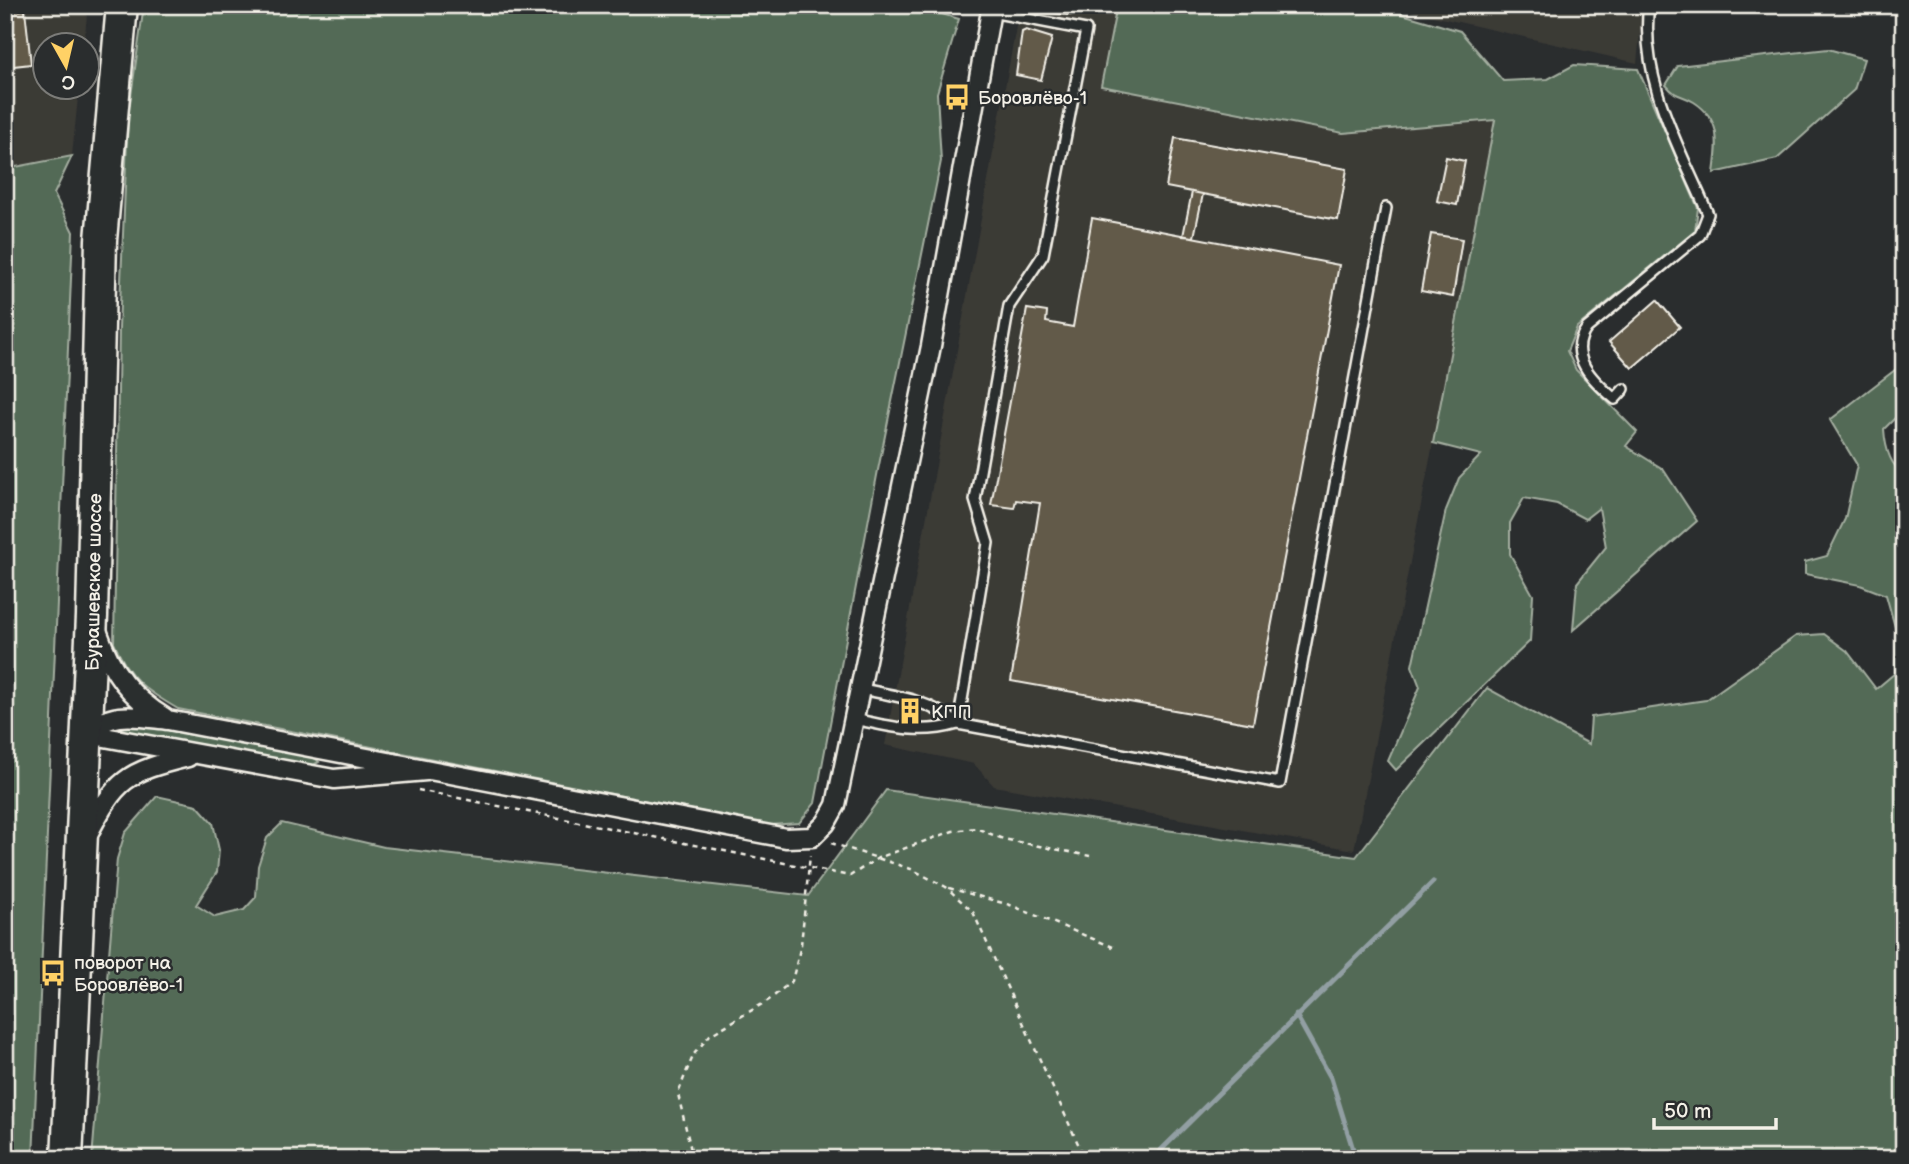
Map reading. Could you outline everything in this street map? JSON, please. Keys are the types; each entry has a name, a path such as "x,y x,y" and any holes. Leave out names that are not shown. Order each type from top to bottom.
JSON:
{"main road":[{"name":"Бурашевское шоссе","path":"67,1159 93,616 101,240 122,5"}],"street":[{"path":"88,734 97,724 122,715 168,720 786,838 812,837 826,823 836,805 855,719 931,346 991,9"},
{"path":"93,616 107,660 116,674 145,706 168,720"},
{"path":"88,734 195,756 334,779 426,771"},
{"path":"82,845 100,811 122,781 146,767 195,756"}],"lane":[{"path":"1039,5 1069,9 1077,5"},
{"path":"1624,389 1615,399 1603,389 1577,355 1578,339 1587,328 1700,235 1708,214 1651,77 1646,28 1649,5"},
{"path":"958,724 988,543 975,500 1009,306 1043,255 1086,30 991,9"},
{"path":"855,719 908,730 933,731 958,724 1280,783 1386,208"},
{"path":"861,688 939,708 958,724"}],"path":[{"path":"692,1159 678,1094 681,1085 694,1054 710,1035 769,1000 792,981 801,945 812,837 911,869 946,887 1010,905 1113,947"},
{"path":"946,887 973,912 1085,1159"}],"shaded area":[{"path":"5,5 88,5 85,32 32,32 32,102 78,102 72,156 5,169"},
{"path":"1020,5 1117,5 1102,86 1343,133 1496,120 1354,850 994,786 974,764 885,745"},
{"path":"1407,5 1643,5 1637,63 1406,10"}],"green space":[{"path":"144,5 928,5 928,10 959,19 937,93 941,161 878,470 815,803 799,823 770,825 178,709 156,696 132,675 114,643 119,328 128,117"},
{"path":"1117,5 1403,5 1402,14 1460,31 1503,81 1548,79 1574,65 1638,69 1698,208 1695,231 1577,327 1567,351 1576,370 1637,432 1626,446 1663,469 1697,521 1573,630 1577,583 1606,547 1599,508 1585,519 1557,504 1524,498 1510,523 1510,554 1533,595 1530,641 1396,770 1388,761 1420,687 1412,666 1446,510 1459,478 1481,455 1433,443 1495,120 1343,133 1101,86"},
{"path":"1828,49 1864,59 1854,90 1777,159 1714,173 1717,143 1710,117 1694,102 1676,94 1666,85 1678,66"},
{"path":"72,156 54,194 73,232 33,1159 5,1159 5,169"},
{"path":"1904,363 1904,409 1884,429 1891,460 1904,474 1904,1159 92,1159 117,859 125,833 157,796 197,805 213,823 219,850 217,872 196,905 215,917 244,910 256,897 258,866 267,838 282,823 384,847 808,896 886,790 1356,857 1487,688 1589,744 1591,717 1706,700 1796,636 1824,634 1847,651 1876,689 1895,673 1897,634 1886,595 1860,585 1805,574 1805,562 1827,556 1845,519 1857,465 1830,420"},
{"path":"125,721 315,758 319,762 313,765 124,733 117,728"}],"building":[{"path":"25,10 31,64 5,67 5,12"},
{"path":"1026,30 1052,38 1041,80 1016,75 1022,32"},
{"path":"1175,138 1347,169 1338,220 1166,187"},
{"path":"1446,157 1465,161 1457,205 1437,201"},
{"path":"1192,192 1203,194 1194,237 1183,236"},
{"path":"1092,218 1339,265 1253,724 1011,681 1040,503 1016,500 1014,508 991,505 1027,309 1047,312 1046,322 1073,327"},
{"path":"1431,234 1462,239 1453,297 1421,291"},
{"path":"1657,300 1680,327 1632,368 1609,342"},
{"name":"КПП","path":"905,705 917,707 915,717 902,715"}],"waterway":[{"path":"1152,1159 1433,882"},
{"path":"1296,1015 1331,1078 1356,1159"}],"place":[{"name":"Боровлёво-1","path":"957,97"},
{"name":"КПП","path":"910,711"},
{"name":"поворот на Боровлёво-1","path":"53,973"}]}
